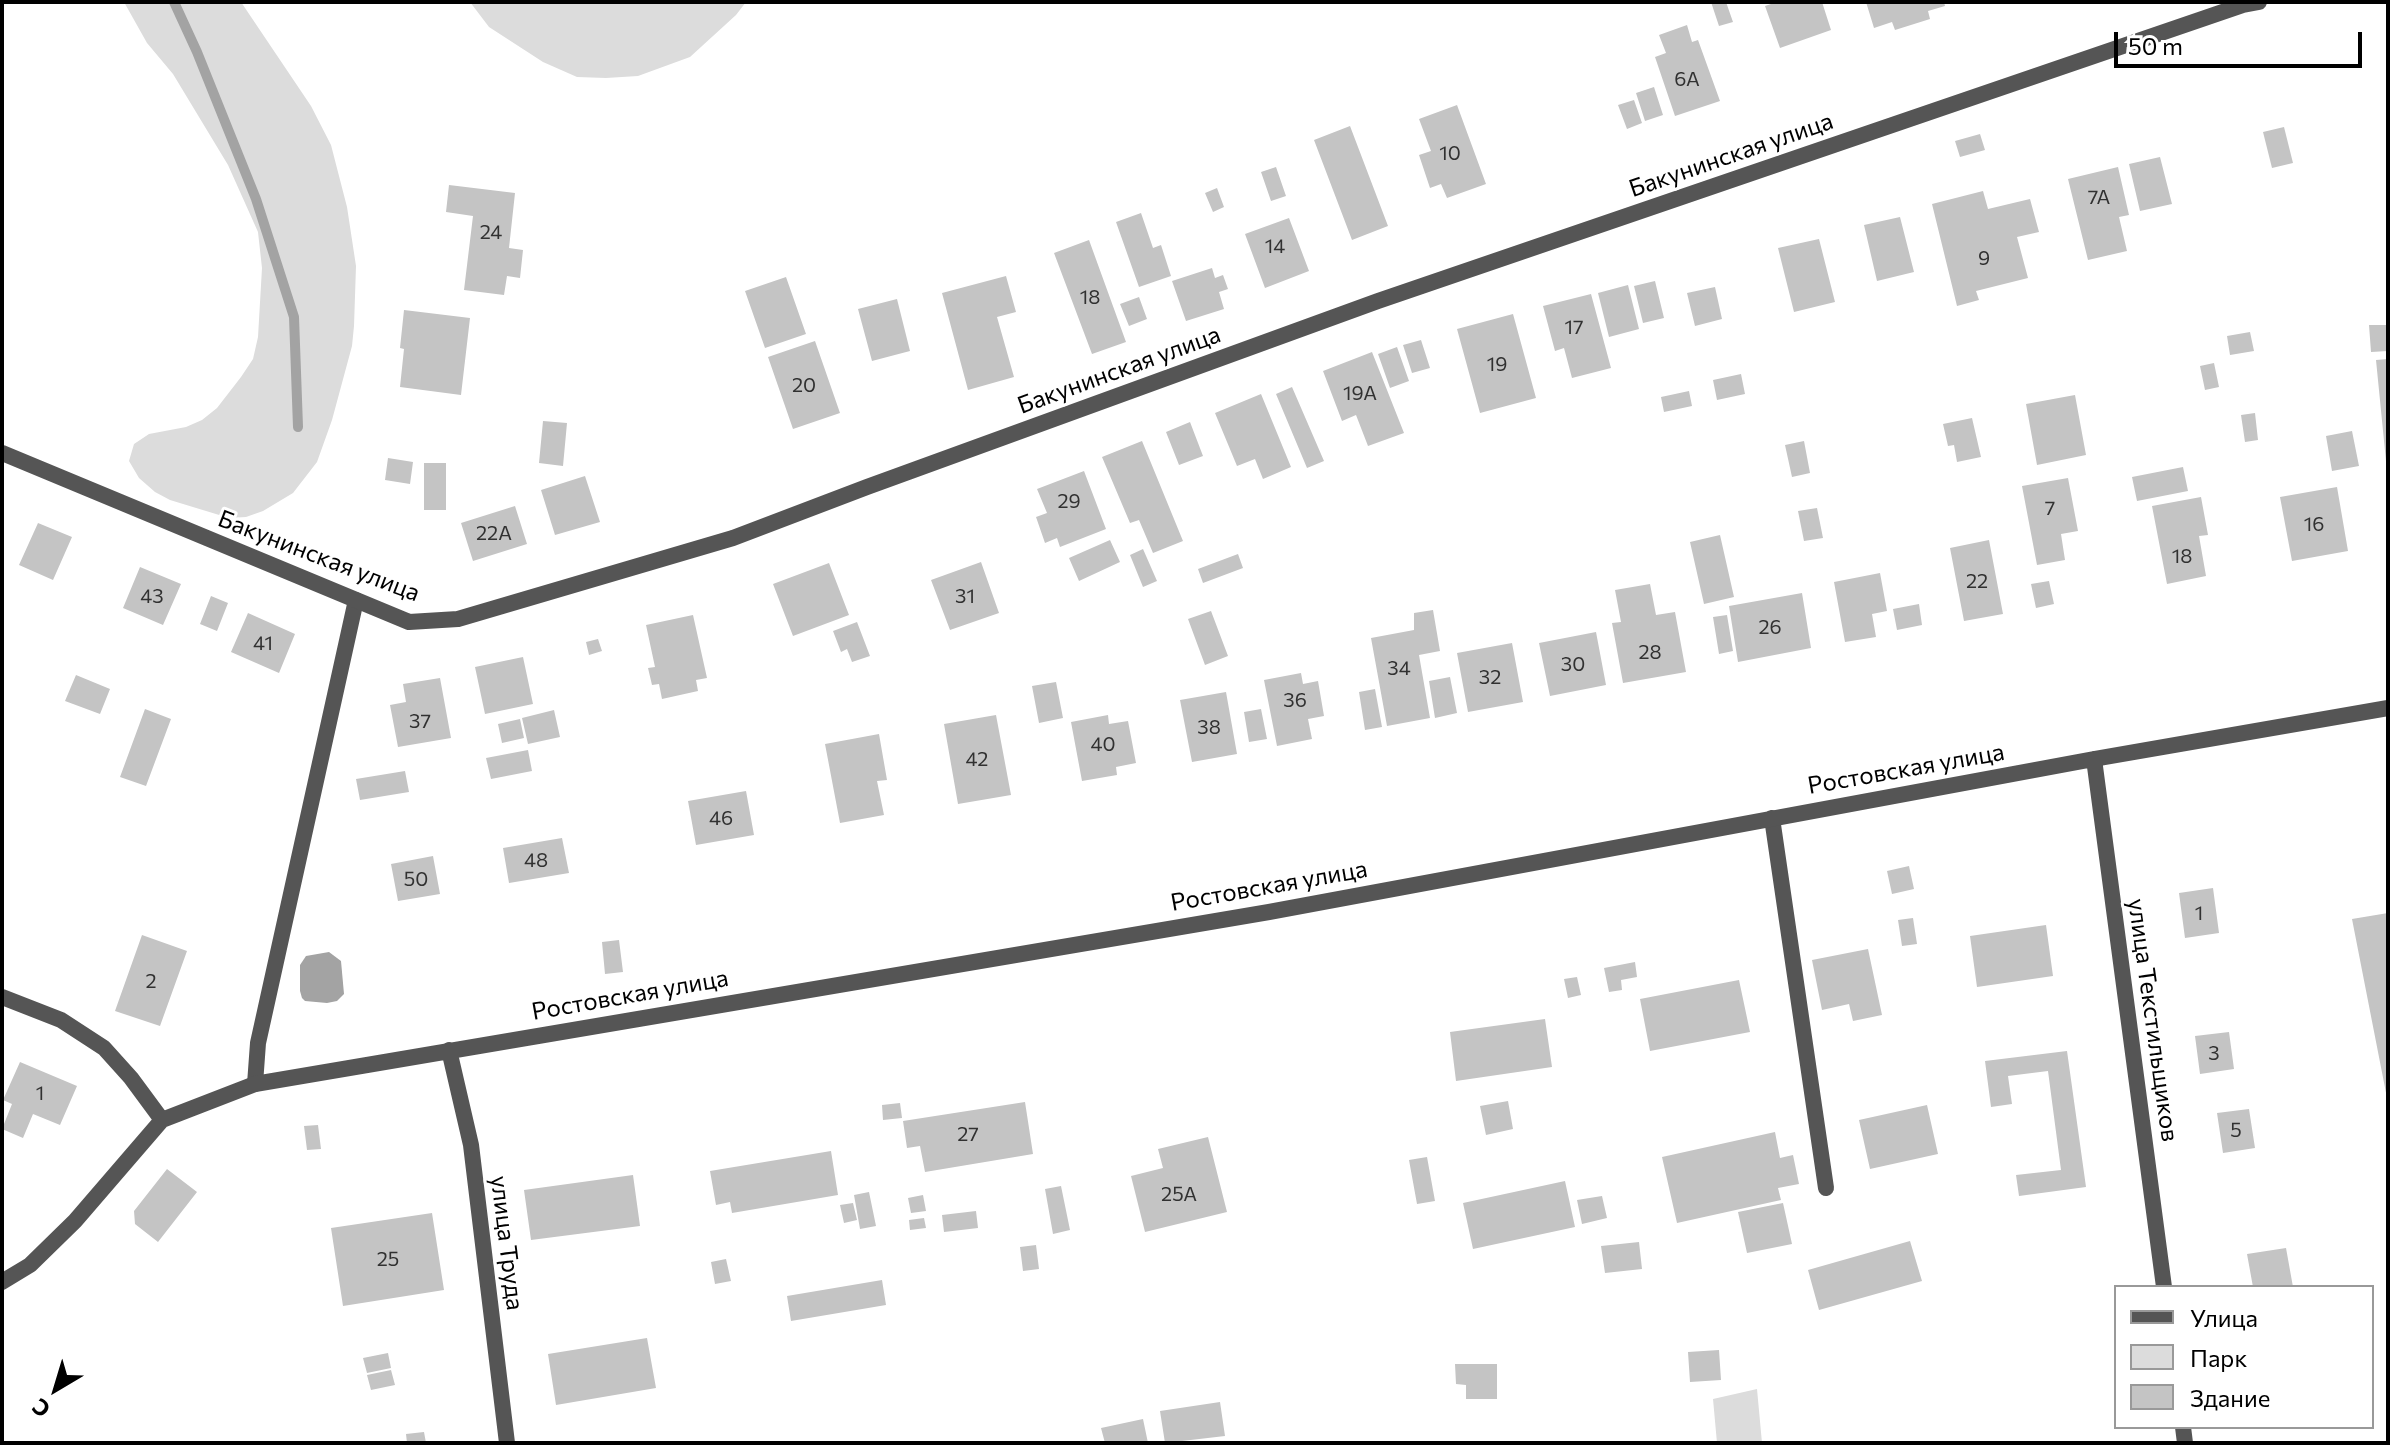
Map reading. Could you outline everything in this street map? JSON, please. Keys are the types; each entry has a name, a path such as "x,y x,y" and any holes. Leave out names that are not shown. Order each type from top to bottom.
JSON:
{"street":[{"name":"Бакунинская улица","path":"2,453 409,622 458,619 733,538 1378,301 2259,2"},
{"path":"255,1084 258,1043 356,600"},
{"name":"Ростовская улица","path":"162,1120 255,1084 1269,912 2094,759 2388,708"},
{"name":"улица Текстильщиков","path":"2094,759 2164,1285"},
{"path":"1772,818 1826,1188"},
{"path":"2,997 61,1020 104,1048 162,1120 75,1221 30,1265 2,1282"},
{"name":"улица Труда","path":"449,1050 471,1145 507,1443"}],"green space":[{"path":"124,2 241,2 311,106 331,145 347,207 356,266 354,326 352,346 332,420 317,462 293,493 246,517 229,518 170,500 139,478 129,461 134,444 149,434 186,427 202,420 217,408 241,377 253,359 258,337 262,268 258,232 228,165 173,74 147,43"},
{"path":"470,2 746,2 690,57 638,76 606,78 577,77 543,62 489,27"},
{"path":"1757,1389 1762,1443 1717,1443 1713,1399"}],"shaded area":[{"path":"329,952 341,961 344,994 337,1001 327,1003 305,1001 300,991 300,965 306,956"}],"building":[{"path":"1711,2 1726,2 1733,22 1719,26"},
{"path":"1777,2 1822,2 1831,30 1780,48 1765,6"},
{"path":"1866,2 1944,2 1945,6 1928,11 1930,19 1895,30 1892,22 1874,28"},
{"path":"1687,25 1692,42 1698,40 1720,101 1675,116 1655,57 1666,53 1659,35"},
{"path":"1654,87 1663,115 1645,121 1636,93"},
{"path":"1634,100 1642,123 1627,129 1618,105"},
{"path":"1457,105 1486,184 1447,198 1441,184 1430,188 1419,155 1431,151 1419,119"},
{"path":"1350,126 1388,226 1352,240 1314,140"},
{"path":"2284,127 2293,163 2272,168 2263,132"},
{"path":"1980,134 1985,150 1960,157 1955,141"},
{"path":"2160,157 2172,204 2140,211 2129,164"},
{"path":"1276,167 1286,196 1271,201 1261,172"},
{"path":"2118,167 2129,215 2119,217 2127,251 2088,260 2068,179"},
{"path":"449,185 515,193 509,248 523,250 520,278 507,276 504,295 464,290 473,216 446,212"},
{"path":"1217,188 1224,207 1213,212 1205,193"},
{"path":"1983,191 1988,209 2030,199 2039,232 2017,237 2028,278 1976,291 1979,300 1957,306 1932,204"},
{"path":"1141,213 1153,248 1161,245 1171,276 1139,287 1116,222"},
{"path":"1900,217 1914,272 1877,281 1864,225"},
{"path":"1289,218 1309,271 1265,288 1245,234"},
{"path":"1819,239 1835,302 1794,312 1778,248"},
{"path":"1089,240 1126,342 1092,354 1054,253"},
{"path":"1212,268 1215,278 1223,275 1228,289 1219,292 1224,309 1186,321 1172,281"},
{"path":"1006,276 1016,312 997,317 1014,377 968,390 942,293"},
{"path":"786,277 806,334 765,348 745,291"},
{"path":"1655,281 1664,318 1643,323 1634,286"},
{"path":"1628,285 1639,329 1609,337 1598,293"},
{"path":"1715,287 1722,319 1695,326 1687,293"},
{"path":"1591,294 1611,368 1572,378 1564,348 1555,351 1543,306"},
{"path":"1139,297 1147,319 1129,326 1120,304"},
{"path":"897,299 910,351 872,361 858,309"},
{"path":"404,310 470,318 461,395 400,387"},
{"path":"1513,314 1536,398 1480,413 1457,329"},
{"path":"2369,325 2388,325 2388,351 2371,352"},
{"path":"2250,332 2254,351 2230,355 2227,336"},
{"path":"1421,340 1430,368 1412,373 1403,345"},
{"path":"815,341 840,413 793,429 768,357"},
{"path":"1397,347 1409,381 1390,388 1378,354"},
{"path":"1372,352 1404,433 1368,446 1356,415 1342,421 1323,371"},
{"path":"2388,359 2388,461 2386,461 2376,360"},
{"path":"2214,363 2219,387 2205,390 2200,366"},
{"path":"1741,374 1745,394 1717,400 1713,380"},
{"path":"1292,387 1324,461 1307,468 1276,394"},
{"path":"1689,391 1692,406 1664,412 1661,397"},
{"path":"1261,394 1291,467 1263,479 1255,459 1237,466 1215,413"},
{"path":"2075,395 2086,455 2037,465 2026,404"},
{"path":"2255,413 2258,440 2245,442 2241,415"},
{"path":"1972,418 1981,457 1957,462 1954,445 1948,446 1943,424"},
{"path":"543,421 567,423 563,466 539,463"},
{"path":"1190,422 1203,456 1179,465 1166,432"},
{"path":"2352,431 2359,466 2332,471 2326,436"},
{"path":"1142,441 1183,541 1153,553 1139,520 1130,523 1102,457"},
{"path":"1804,441 1810,473 1792,477 1785,445"},
{"path":"388,458 413,462 410,484 385,480"},
{"path":"424,463 446,463 446,510 424,510"},
{"path":"2183,467 2188,491 2137,501 2132,477"},
{"path":"1084,471 1106,529 1060,547 1057,538 1045,543 1036,517 1047,513 1037,489"},
{"path":"585,476 600,522 555,535 541,490"},
{"path":"2068,478 2078,531 2061,534 2065,560 2037,565 2022,486"},
{"path":"2337,487 2348,551 2292,561 2280,497"},
{"path":"2201,497 2208,535 2199,536 2206,576 2167,584 2152,506"},
{"path":"515,506 527,544 473,561 461,523"},
{"path":"1817,508 1823,538 1804,541 1798,511"},
{"path":"38,523 72,537 53,580 19,565"},
{"path":"1720,535 1734,597 1704,604 1690,542"},
{"path":"1110,540 1120,562 1079,581 1069,558"},
{"path":"1989,540 2003,614 1964,621 1950,548"},
{"path":"1143,549 1157,581 1143,587 1130,555"},
{"path":"1238,554 1243,568 1203,583 1198,569"},
{"path":"981,562 999,613 950,630 931,580"},
{"path":"829,563 849,615 793,636 773,584"},
{"path":"140,567 181,584 163,625 123,608"},
{"path":"1880,573 1887,611 1872,614 1876,637 1845,642 1834,582"},
{"path":"2049,581 2054,604 2036,608 2031,584"},
{"path":"1650,584 1656,615 1675,612 1686,672 1623,683 1612,623 1621,622 1615,590"},
{"path":"1802,593 1811,648 1738,662 1729,606"},
{"path":"211,596 228,603 217,631 200,624"},
{"path":"1919,604 1922,625 1897,630 1893,609"},
{"path":"1433,610 1440,651 1419,655 1430,718 1387,726 1371,638 1414,630 1414,613"},
{"path":"1211,611 1228,656 1205,665 1188,619"},
{"path":"248,613 295,634 279,673 231,652"},
{"path":"693,615 707,678 696,680 698,691 662,699 659,684 652,685 648,668 655,667 646,625"},
{"path":"1727,615 1733,651 1719,654 1713,617"},
{"path":"857,622 870,656 852,662 847,649 841,652 833,631"},
{"path":"1596,632 1606,685 1550,696 1539,643"},
{"path":"598,639 602,651 589,655 586,642"},
{"path":"1512,643 1523,702 1468,712 1457,653"},
{"path":"523,657 533,704 485,714 475,667"},
{"path":"1301,673 1303,684 1318,681 1324,716 1308,719 1312,739 1277,746 1264,680"},
{"path":"76,675 110,689 100,714 65,701"},
{"path":"1450,677 1457,713 1435,718 1429,681"},
{"path":"440,678 451,738 398,747 390,705 406,702 403,684"},
{"path":"1056,682 1063,718 1039,723 1032,686"},
{"path":"1375,689 1382,727 1365,730 1359,692"},
{"path":"1226,692 1237,754 1192,762 1180,700"},
{"path":"145,709 171,719 146,786 120,777"},
{"path":"1261,709 1267,739 1249,742 1244,712"},
{"path":"554,710 560,737 528,744 522,718"},
{"path":"996,715 1011,795 958,804 944,724"},
{"path":"1108,715 1109,724 1128,721 1136,763 1116,767 1117,775 1082,781 1071,722"},
{"path":"520,719 524,738 502,743 498,724"},
{"path":"879,734 887,780 877,781 884,815 840,823 825,744"},
{"path":"528,750 532,771 491,779 486,758"},
{"path":"405,771 409,792 360,800 356,779"},
{"path":"746,791 754,835 696,845 688,801"},
{"path":"562,838 569,873 509,883 503,848"},
{"path":"433,856 440,894 398,901 391,864"},
{"path":"1909,866 1914,889 1892,894 1887,871"},
{"path":"2213,888 2219,933 2185,938 2179,893"},
{"path":"2388,913 2388,1098 2387,1098 2352,919"},
{"path":"1913,918 1917,944 1902,946 1898,920"},
{"path":"2046,925 2053,976 1977,987 1970,936"},
{"path":"142,935 187,951 160,1026 115,1011"},
{"path":"619,940 623,972 605,974 602,942"},
{"path":"1868,949 1882,1015 1853,1021 1849,1004 1822,1010 1812,960"},
{"path":"1635,962 1637,977 1621,980 1622,990 1609,992 1604,968"},
{"path":"1577,977 1581,995 1568,998 1564,979"},
{"path":"1739,980 1750,1032 1650,1051 1640,999"},
{"path":"1545,1019 1552,1067 1456,1081 1450,1032"},
{"path":"2229,1032 2234,1069 2200,1074 2195,1036"},
{"path":"2067,1051 2086,1187 2019,1196 2016,1175 2061,1170 2048,1071 2008,1076 2012,1104 1991,1107 1985,1061"},
{"path":"20,1062 77,1086 60,1125 33,1114 23,1138 2,1129 12,1104 3,1100"},
{"path":"1508,1101 1513,1129 1486,1135 1480,1106"},
{"path":"1025,1102 1033,1154 925,1172 920,1146 907,1148 903,1121"},
{"path":"900,1103 902,1118 883,1120 882,1105"},
{"path":"1927,1105 1938,1154 1870,1169 1859,1120"},
{"path":"2249,1109 2255,1148 2223,1153 2217,1113"},
{"path":"318,1125 321,1149 307,1150 304,1126"},
{"path":"1775,1132 1780,1158 1793,1155 1799,1184 1778,1188 1781,1200 1677,1223 1662,1157"},
{"path":"1208,1137 1227,1212 1145,1232 1131,1176 1163,1168 1158,1149"},
{"path":"831,1151 838,1195 732,1213 730,1202 716,1205 710,1171"},
{"path":"1427,1157 1435,1201 1417,1204 1409,1160"},
{"path":"167,1169 197,1192 158,1242 135,1224 134,1211"},
{"path":"633,1175 640,1226 531,1240 524,1190"},
{"path":"1565,1181 1575,1227 1473,1249 1463,1203"},
{"path":"1061,1186 1070,1230 1053,1234 1045,1189"},
{"path":"869,1192 876,1226 860,1229 854,1195"},
{"path":"923,1195 926,1211 911,1213 908,1198"},
{"path":"1602,1196 1607,1218 1582,1224 1577,1200"},
{"path":"853,1203 857,1220 844,1223 840,1205"},
{"path":"1783,1203 1792,1244 1747,1253 1738,1212"},
{"path":"976,1211 978,1228 944,1232 942,1215"},
{"path":"432,1213 444,1290 343,1306 331,1228"},
{"path":"924,1218 926,1228 910,1230 909,1220"},
{"path":"1910,1241 1922,1281 1819,1310 1808,1270"},
{"path":"1639,1242 1642,1269 1605,1273 1601,1246"},
{"path":"1036,1245 1039,1269 1023,1271 1020,1247"},
{"path":"2286,1248 2293,1285 2253,1285 2247,1254"},
{"path":"726,1259 731,1281 715,1284 711,1262"},
{"path":"882,1280 886,1305 791,1321 787,1296"},
{"path":"647,1338 656,1388 556,1405 548,1354"},
{"path":"1719,1350 1721,1380 1690,1382 1688,1352"},
{"path":"388,1353 391,1368 367,1373 363,1358"},
{"path":"1455,1364 1497,1364 1497,1399 1466,1399 1466,1385 1456,1384"},
{"path":"391,1370 395,1385 371,1390 367,1375"},
{"path":"1220,1402 1225,1436 1165,1443 1160,1411"},
{"path":"1143,1419 1148,1443 1105,1443 1101,1428"},
{"path":"424,1432 426,1443 407,1443 406,1434"}],"waterway":[{"path":"174,2 256,199 294,317 298,427"}]}
